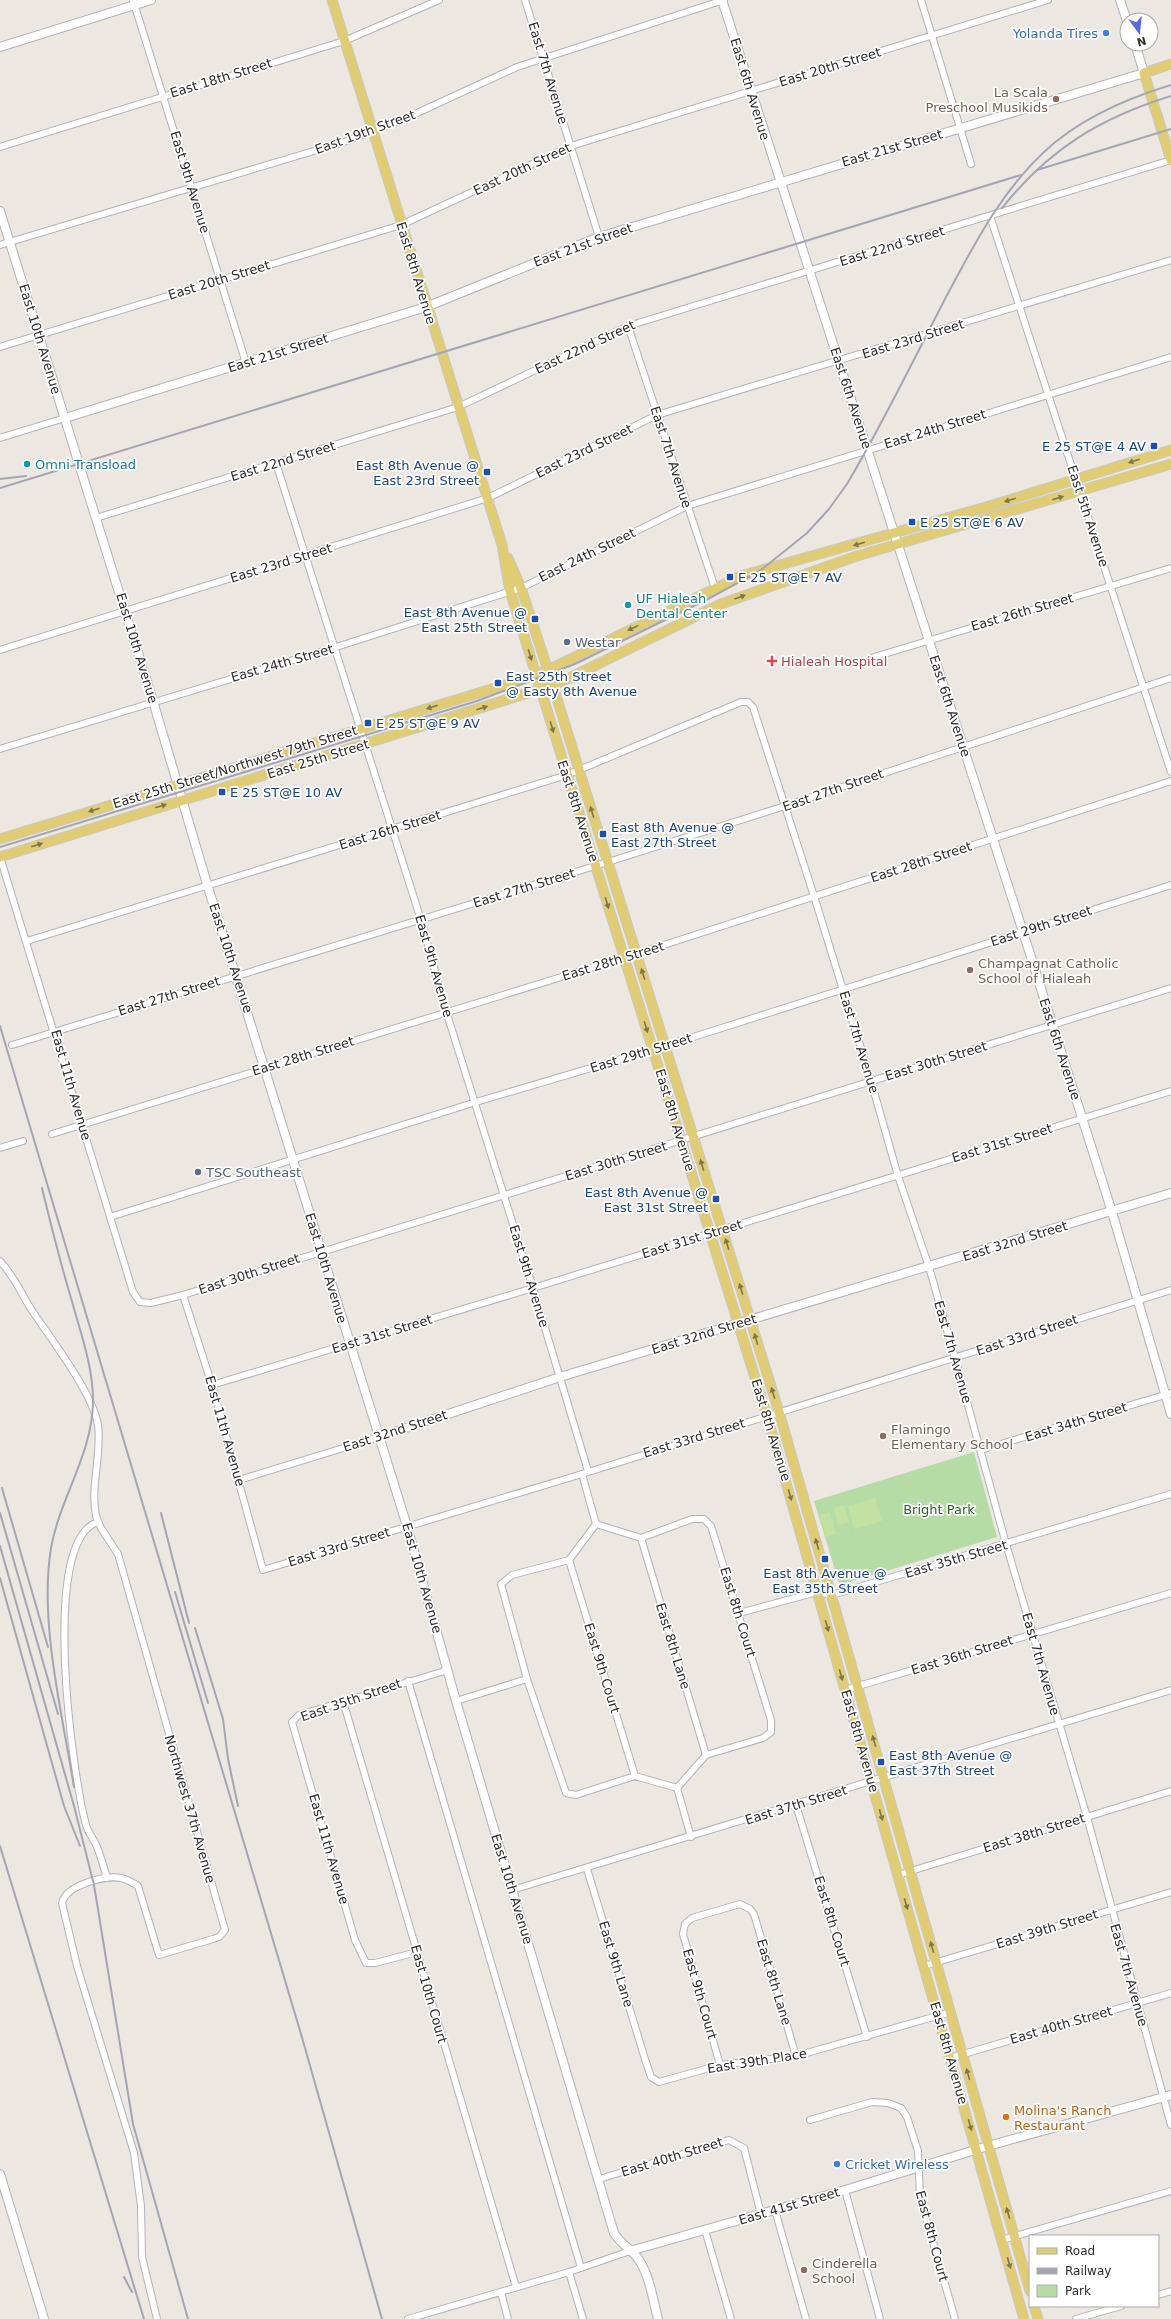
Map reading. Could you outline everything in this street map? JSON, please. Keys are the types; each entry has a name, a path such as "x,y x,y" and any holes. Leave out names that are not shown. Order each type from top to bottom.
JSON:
{"main road":[{"name":"East 8th Avenue","path":"332,0 426,307 488,498 502,545 510,591 767,1416 1024,2319"},
{"name":"East 21st Street","path":"1144,73 1171,64"},
{"path":"1144,73 1171,160"},
{"name":"East 25th Street/Northwest 79th Street","path":"0,839 548,670 715,588 741,576 764,568 788,564 896,533 1171,450"},
{"path":"900,545 1171,464"},
{"name":"East 8th Avenue","path":"502,545 521,588 548,670 779,1412 859,1686 910,1871 1029,2287"},
{"name":"East 25th Street","path":"0,857 541,689 721,604 857,556 900,545"},
{"path":"67,819 72,834"},
{"path":"1034,2307 1038,2319"}],"street":[{"path":"0,47 134,2 151,0"},
{"name":"East 18th Street","path":"0,147 344,41 439,0"},
{"name":"East 7th Avenue","path":"525,0 599,237"},
{"name":"East 19th Street","path":"0,245 192,189 347,141 404,119 518,67 723,0"},
{"name":"East 6th Avenue","path":"723,0 867,449 900,545 1112,1212 1168,1393 1171,1414"},
{"path":"921,0 971,164"},
{"name":"East 20th Street","path":"0,347 401,225 570,146 932,37 1048,0"},
{"path":"1120,0 1124,12"},
{"name":"East 9th Avenue","path":"134,2 246,363"},
{"path":"1137,52 1144,73"},
{"name":"East 21st Street","path":"0,438 426,307 599,237 780,181 1144,73"},
{"name":"East 22nd Street","path":"96,518 458,407 628,326 1171,160"},
{"name":"East 10th Avenue","path":"0,211 153,700 207,884 237,975 292,1159 407,1526 456,1701 599,2178 614,2233 620,2243 638,2258 644,2270 658,2319"},
{"name":"East 5th Avenue","path":"990,216 1081,491 1110,586 1171,772"},
{"name":"East 23rd Street","path":"0,650 488,498 657,415 1171,260"},
{"name":"East 7th Avenue","path":"628,326 715,588"},
{"name":"East 24th Street","path":"0,749 153,700 333,648 521,588 687,506 867,449 1171,357"},
{"name":"East 9th Avenue","path":"276,463 333,648 421,920 446,1011 534,1288 588,1471"},
{"name":"East 26th Street","path":"874,657 1171,568"},
{"name":"East 27th Street","path":"12,1045 596,866 785,806 1171,678"},
{"name":"East 26th Street","path":"27,941 207,884 391,830 567,775 741,702 748,702"},
{"name":"East 7th Avenue","path":"748,702 753,707 814,896 871,1081 898,1176 929,1267 1006,1544 1087,1816 1137,2003 1167,2096 1171,2125"},
{"name":"East 28th Street","path":"52,1134 446,1011 624,958 1171,781"},
{"name":"East 11th Avenue","path":"0,857 55,1031 133,1292 140,1302 151,1303"},
{"name":"East 29th Street","path":"110,1217 476,1102 665,1046 1171,885"},
{"name":"East 30th Street","path":"151,1303 183,1295 504,1194 682,1141 1171,988"},
{"name":"East 31st Street","path":"212,1385 534,1288 1171,1091"},
{"path":"0,1148 23,1141"},
{"name":"East 32nd Street","path":"239,1480 560,1377 1171,1193"},
{"name":"Northwest 37th Avenue","path":"0,1261 18,1283 29,1306 83,1389 92,1408 98,1428 95,1509 98,1522 118,1554 225,1930 218,1937 213,1939 159,1955 138,1886 122,1878 107,1878 71,1890 63,1898 62,1909 77,1966 132,2146 141,2206 142,2257 157,2319"},
{"name":"East 33rd Street","path":"263,1570 582,1474 1171,1290"},
{"name":"East 11th Avenue","path":"183,1295 212,1385 263,1570"},
{"name":"East 34th Street","path":"981,1450 1168,1393"},
{"path":"582,1474 596,1524"},
{"name":"East 35th Street","path":"739,1613 817,1592 832,1595 1171,1494"},
{"name":"East 8th Court","path":"641,1538 692,1519 704,1520 711,1526 739,1613 771,1720 771,1732 764,1738 706,1755"},
{"path":"98,1522 89,1528 70,1560 65,1650 73,1755 84,1818 87,1828 100,1853 107,1878"},
{"path":"596,1524 641,1538"},
{"path":"596,1524 569,1560 512,1575 501,1584 527,1679 566,1793 576,1795 636,1776 677,1788"},
{"name":"East 8th Lane","path":"641,1538 706,1755"},
{"name":"East 9th Court","path":"569,1560 636,1776"},
{"name":"East 36th Street","path":"845,1690 1171,1593"},
{"name":"East 35th Street","path":"302,1758 292,1722 299,1715 448,1670"},
{"path":"456,1701 527,1679"},
{"path":"408,1681 581,2268"},
{"name":"East 37th Street","path":"512,1890 587,1869 1171,1690"},
{"name":"East 10th Court","path":"343,1701 516,2287"},
{"path":"677,1788 706,1755"},
{"name":"East 11th Avenue","path":"302,1758 355,1940 366,1963 375,1963 417,1952"},
{"path":"677,1788 691,1837"},
{"name":"East 38th Street","path":"898,1875 1171,1791"},
{"name":"East 8th Court","path":"796,1805 867,2037"},
{"name":"East 9th Lane","path":"587,1869 645,2059"},
{"name":"East 39th Street","path":"924,1966 1171,1892"},
{"name":"East 8th Lane","path":"685,1924 692,1918 740,1904 750,1909 754,1914 796,2056"},
{"name":"East 9th Court","path":"685,1924 683,1934 720,2065"},
{"name":"East 40th Street","path":"950,2058 1171,1993"},
{"name":"East 39th Place","path":"645,2059 651,2077 659,2082 720,2065 796,2056 951,2012"},
{"name":"East 41st Street","path":"408,2319 428,2316 630,2252 918,2169 988,2146 1167,2096"},
{"name":"East 8th Court","path":"810,2120 872,2102 888,2103 901,2108 907,2117 918,2151 920,2197 955,2319"},
{"name":"East 40th Street","path":"599,2178 729,2140 744,2148 761,2214"},
{"path":"0,2174 44,2319"},
{"path":"845,2190 880,2319"},
{"path":"1002,2240 1171,2191"},
{"path":"775,2210 806,2319"},
{"path":"705,2230 731,2319"},
{"path":"569,2272 583,2319"},
{"path":"1159,2295 1171,2291"},
{"path":"500,2292 508,2319"},
{"path":"1076,2319 1118,2307"}],"green space":[{"name":"Bright Park","path":"974,1452 997,1537 844,1584 839,1583 814,1501"},
{"path":"875,1498 882,1521 854,1529 848,1506"},
{"path":"844,1505 849,1522 838,1525 834,1508"},
{"path":"830,1512 836,1534 826,1537 820,1515"}],"railway":[{"path":"0,847 477,701 575,664 708,599 761,570 807,533 829,509 847,484 886,414 967,258 1001,202 1028,168 1058,140 1087,120 1103,111 1171,85"},
{"path":"1002,208 1038,169 1057,152 1078,138 1121,114 1171,96"},
{"path":"1037,170 1171,129"},
{"path":"0,488 1021,175"},
{"path":"0,479 26,476"},
{"path":"0,1026 301,2034 382,2319"},
{"path":"42,1188 59,1257 88,1361 91,1374 93,1400 92,1420 88,1439 55,1529 48,1576 50,1636 58,1698 74,1787"},
{"path":"2,1488 48,1647"},
{"path":"0,1513 58,1714"},
{"path":"161,1513 189,1623"},
{"path":"0,1546 74,1806 94,1885 133,2124 188,2319"},
{"path":"0,1578 64,1806 80,1846"},
{"path":"175,1592 208,1703"},
{"path":"195,1628 223,1719 228,1759 238,1806"},
{"path":"0,1846 144,2319"},
{"path":"124,2277 132,2292"}],"place":[{"name":"Yolanda Tires","path":"1106,33"},
{"name":"La Scala Preschool Musikids","path":"1056,99"},
{"name":"E 25 ST@E 4 AV","path":"1154,446"},
{"name":"Omni Transload","path":"27,464"},
{"name":"East 8th Avenue @ East 23rd Street","path":"487,472"},
{"name":"E 25 ST@E 6 AV","path":"912,522"},
{"name":"E 25 ST@E 7 AV","path":"730,577"},
{"name":"UF Hialeah Dental Center","path":"628,605"},
{"name":"East 8th Avenue @ East 25th Street","path":"535,619"},
{"name":"Westar","path":"567,642"},
{"name":"Hialeah Hospital","path":"772,661"},
{"name":"East 25th Street @ Easty 8th Avenue","path":"498,683"},
{"name":"E 25 ST@E 9 AV","path":"368,723"},
{"name":"E 25 ST@E 10 AV","path":"222,792"},
{"name":"East 8th Avenue @ East 27th Street","path":"603,834"},
{"name":"Champagnat Catholic School of Hialeah","path":"970,970"},
{"name":"TSC Southeast","path":"198,1172"},
{"name":"East 8th Avenue @ East 31st Street","path":"716,1199"},
{"name":"Flamingo Elementary School","path":"883,1436"},
{"name":"East 8th Avenue @ East 35th Street","path":"825,1559"},
{"name":"East 8th Avenue @ East 37th Street","path":"881,1762"},
{"name":"Molina's Ranch Restaurant","path":"1006,2117"},
{"name":"Cricket Wireless","path":"837,2164"},
{"name":"Cinderella School","path":"804,2270"}]}
